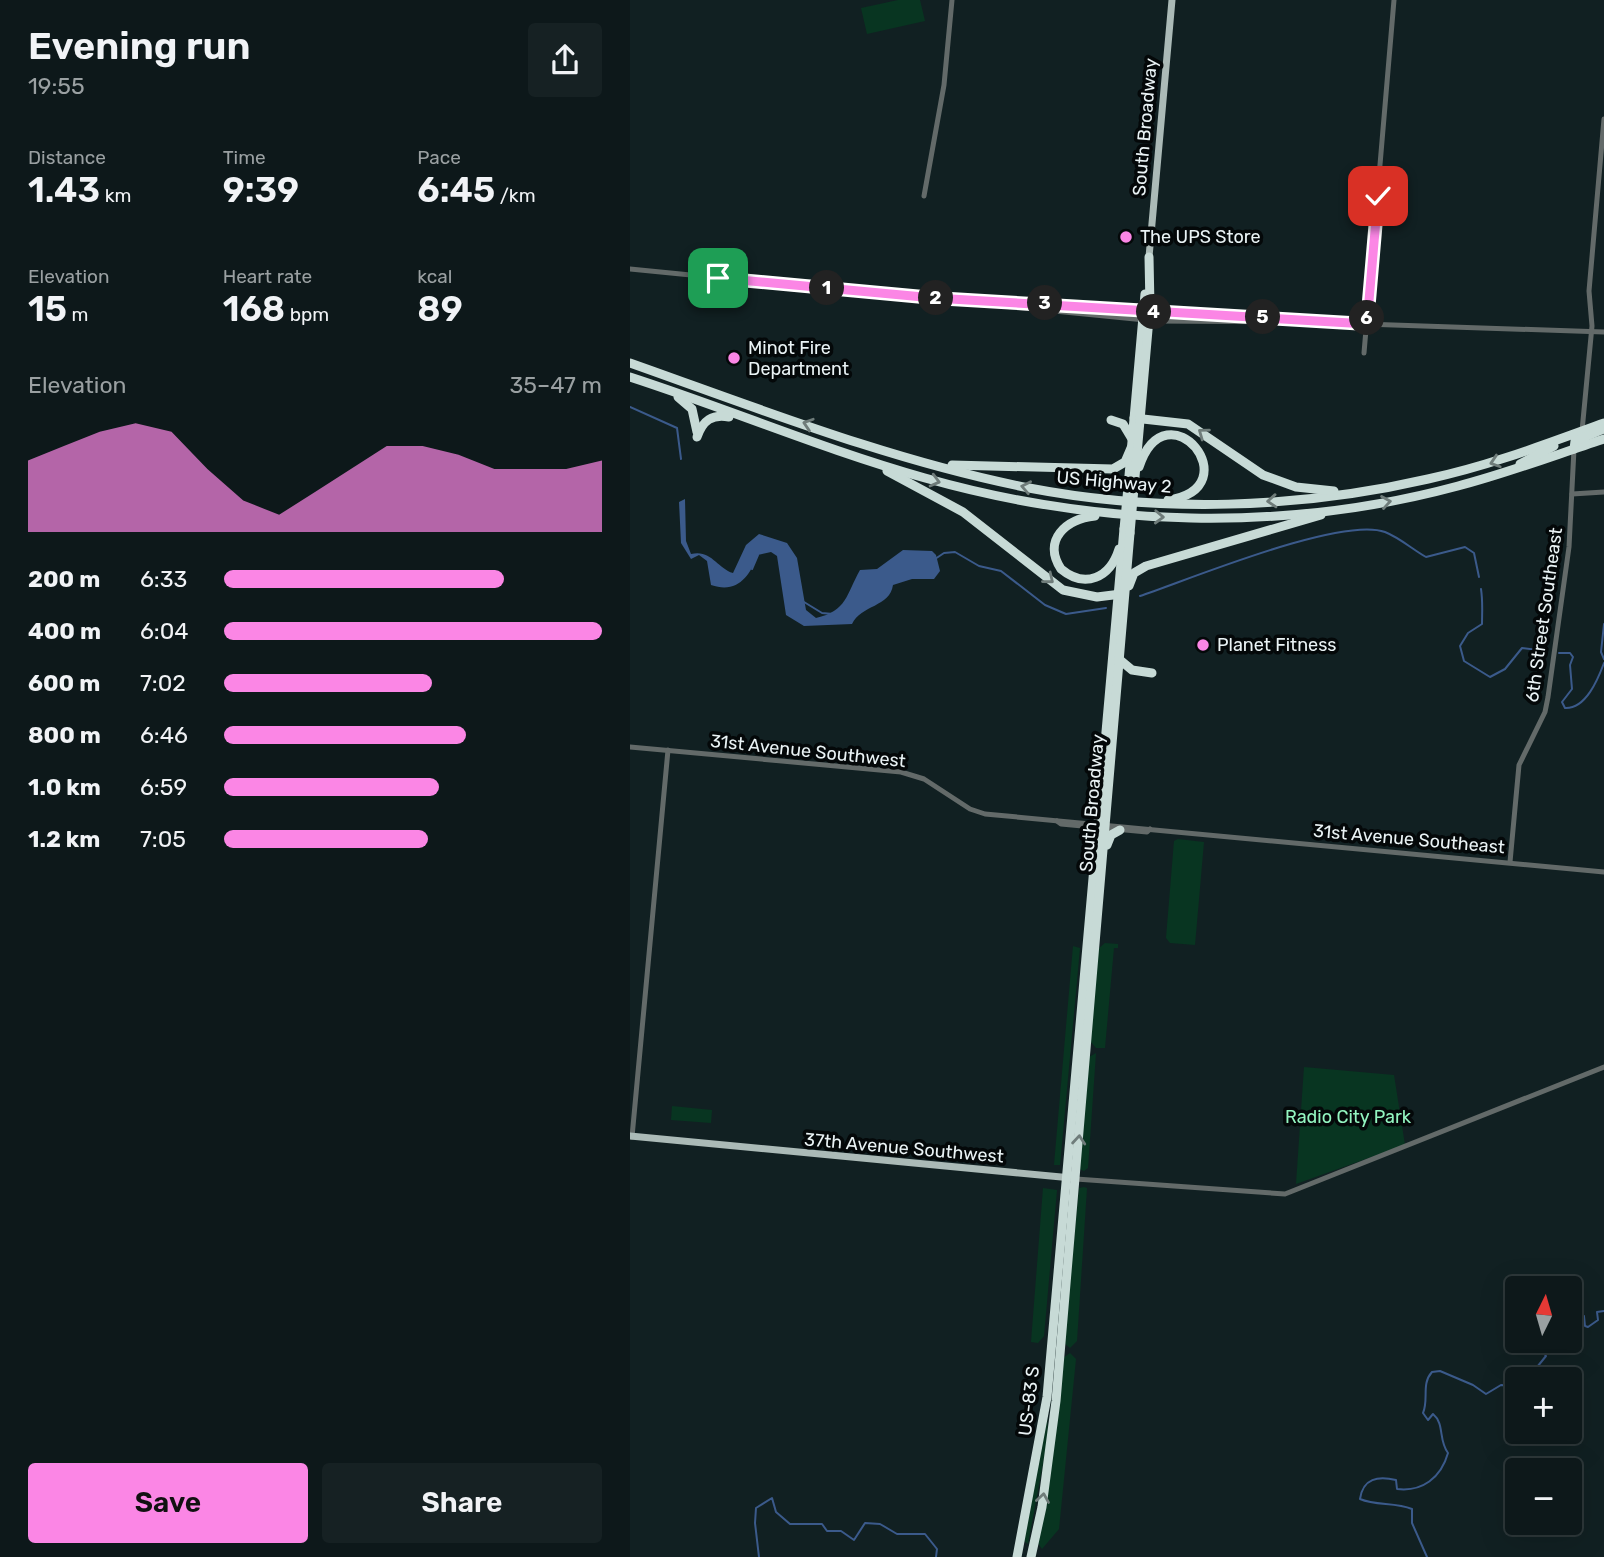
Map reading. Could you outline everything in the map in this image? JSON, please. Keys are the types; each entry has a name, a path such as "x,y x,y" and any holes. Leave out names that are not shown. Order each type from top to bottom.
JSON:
{"highway":[{"name":"South Broadway","path":"1101,826 1102,762 1132,486 1149,257"},
{"name":"US Highway 2","path":"630,363 908,457 1028,488 1143,502 1239,503 1377,489 1488,465 1604,423"},
{"name":"US Highway 2","path":"630,377 923,478 1035,504 1120,515 1223,519 1403,499 1502,474 1604,439"},
{"path":"664,389 692,409 697,437 707,420 715,416 764,424"},
{"path":"908,457 970,467 1108,470 1122,466 1132,444 1123,424 1116,419 1139,398 1146,412 1164,420 1196,428 1255,472 1296,488 1335,491 1377,489"},
{"name":"South Broadway","path":"1132,486 1132,444 1137,419"},
{"path":"1137,419 1164,420"},
{"path":"1574,449 1575,442 1604,429"},
{"path":"1502,474 1578,436 1582,431"},
{"path":"1132,486 1146,451 1162,437 1172,435 1186,438 1201,453 1203,474 1194,491 1177,499 1143,502"},
{"path":"847,452 952,505 1063,590 1110,602 1116,617"},
{"path":"1152,673 1132,670 1120,657 1129,584 1139,569 1336,508"},
{"path":"1120,515 1082,518 1068,524 1055,540 1056,562 1063,571 1076,579 1086,580 1100,576 1112,567 1126,531"},
{"name":"South Broadway","path":"1056,1350 1084,981 1091,940 1120,657 1126,582 1126,531"},
{"path":"1097,597 1118,596 1126,582"},
{"path":"1100,898 1101,826"},
{"path":"1098,862 1108,840 1120,830"},
{"name":"South Broadway","path":"1056,1350 1056,1298 1087,1049 1090,944 1100,898 1098,862"},
{"path":"1084,981 1081,1044 1082,1048 1087,1049"},
{"path":"1031,1557 1052,1438 1056,1350"},
{"name":"US-83 S","path":"1017,1557 1056,1350"}],"main road":[{"name":"South Broadway","path":"1149,257 1171,0"},
{"name":"37th Avenue Southwest","path":"631,1137 1071,1178"}],"street":[{"path":"924,196 930,150 944,85 952,0"},
{"path":"1364,353 1394,0"},
{"path":"1582,431 1591,332 1588,291 1604,118"},
{"path":"630,269 934,298 1002,300 1146,316 1604,332"},
{"name":"6th Street Southeast","path":"1510,862 1519,765 1545,712 1548,697 1565,579 1574,449"},
{"path":"1572,494 1604,492"},
{"name":"31st Avenue Southwest","path":"630,747 901,772 933,784 977,813 1210,835"},
{"path":"631,1137 668,750"},
{"name":"31st Avenue Southwest","path":"1101,826 1120,830 1150,829"},
{"name":"31st Avenue Southeast","path":"1210,835 1604,872"},
{"name":"37th Avenue Southwest","path":"1071,1178 1279,1194 1291,1192 1604,1067"}],"green space":[{"path":"898,0 920,0 925,21 867,34 861,8"},
{"path":"1178,839 1204,842 1195,945 1170,943 1166,938 1174,841"},
{"path":"1105,943 1118,944 1118,948 1114,948 1105,1048 1096,1048 1090,1041 1098,949"},
{"path":"1073,946 1080,948 1060,1165 1054,1165"},
{"path":"1096,1053 1088,1168 1084,1171 1079,1169 1089,1057"},
{"name":"Radio City Park","path":"1304,1067 1394,1075 1405,1145 1296,1184"},
{"path":"672,1106 712,1110 711,1123 671,1120"},
{"path":"1043,1188 1057,1190 1044,1336 1038,1343 1031,1342"},
{"path":"1079,1188 1087,1188 1077,1341 1070,1348 1064,1343"},
{"path":"1070,1353 1076,1359 1059,1529 1042,1549 1037,1542 1063,1358"},
{"path":"1047,1409 1048,1437 1028,1544 1024,1541"}],"water":[{"path":"685,499 686,541 691,554 709,556 733,573 746,545 759,534 787,543 797,558 806,610 816,618 840,606 860,570 877,569 903,550 932,551 936,555 940,571 934,579 912,579 893,585 887,598 862,613 852,624 804,626 786,615 777,556 771,552 758,555 741,582 728,587 711,585 707,561 699,555 691,559 681,543 679,502"}],"waterway":[{"path":"630,407 677,428 681,459"},
{"path":"1140,596 1301,541 1364,530 1385,532 1426,557 1465,547 1474,553 1479,577"},
{"path":"935,559 944,553 955,552 979,566 1001,571 1045,605 1066,614 1106,608"},
{"path":"752,569 758,555"},
{"path":"1481,589 1482,624 1468,633 1460,646 1464,661 1490,677 1505,669 1522,648 1546,651"},
{"path":"804,602 822,613 833,614"},
{"path":"1604,624 1601,652 1604,659"},
{"path":"1559,653 1570,653 1573,657 1570,665 1572,689 1562,702 1565,708 1579,704 1585,698 1595,685 1604,663"},
{"path":"1582,1316 1585,1326 1588,1327 1598,1320 1597,1312 1604,1311"},
{"path":"1537,1367 1546,1356 1544,1353"},
{"path":"1427,1557 1412,1523 1412,1509 1360,1499 1364,1487 1372,1480 1383,1478 1396,1480 1397,1489 1415,1488 1429,1482 1441,1470 1448,1453 1439,1422 1433,1414 1428,1420 1423,1413 1427,1382 1432,1372 1440,1371 1473,1385 1486,1394 1505,1385"},
{"path":"759,1557 756,1508 772,1498 776,1512 790,1524 822,1524 827,1531 841,1531 854,1540 865,1523 880,1524 897,1534 925,1534 937,1549 936,1557"}],"place":[{"name":"The UPS Store","path":"1126,237"},
{"name":"Minot Fire Department","path":"734,358"},
{"name":"Planet Fitness","path":"1203,645"}],"route":[{"path":"718,278 934,298 988,299 1168,313 1367,324 1378,196"}]}
